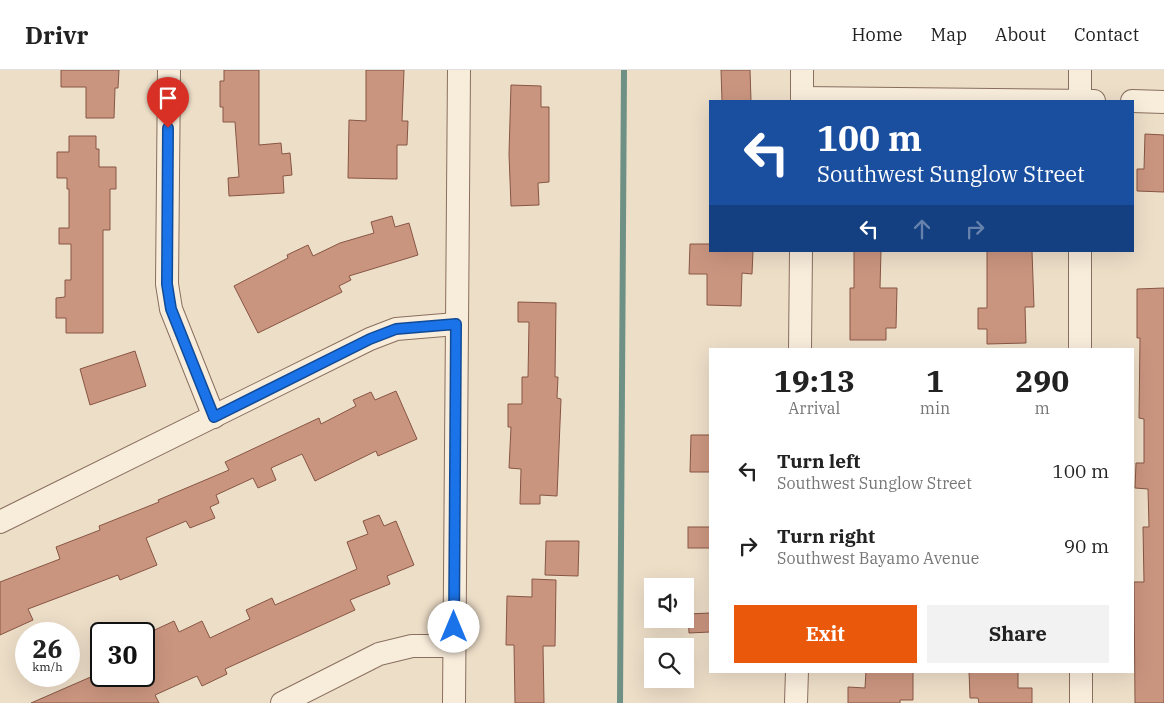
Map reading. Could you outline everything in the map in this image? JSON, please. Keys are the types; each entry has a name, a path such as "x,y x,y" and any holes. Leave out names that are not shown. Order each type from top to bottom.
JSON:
{"street":[{"path":"169,70 167,284 171,309 214,417"},
{"path":"454,703 459,70"},
{"path":"802,70 802,100"},
{"path":"1080,70 1080,100"},
{"path":"1134,101 1164,102"},
{"path":"800,252 800,348"},
{"path":"1080,252 1080,348"},
{"path":"0,522 370,339 396,329 456,324"},
{"path":"282,703 379,654 412,646 454,646"},
{"path":"796,703 797,673"},
{"path":"1081,673 1081,703"}],"building":[{"path":"61,70 119,70 118,88 115,88 114,118 86,118 86,87 61,87"},
{"path":"224,70 259,70 259,145 281,143 282,154 290,153 292,175 283,176 284,193 229,196 228,178 239,177 235,122 223,122 223,107 220,107 220,81 224,81"},
{"path":"366,70 404,70 402,121 408,121 407,145 397,145 397,179 348,178 349,120 366,121"},
{"path":"721,70 750,70 751,100 722,100"},
{"path":"511,85 541,86 541,107 549,107 549,182 538,183 539,205 511,206 509,154"},
{"path":"1145,134 1164,135 1164,192 1137,191 1137,169 1144,169"},
{"path":"69,136 96,136 96,149 99,149 99,167 116,167 116,189 110,189 110,230 103,230 103,333 66,333 66,318 56,318 56,298 65,297 65,280 71,280 71,244 59,244 59,228 69,228 69,189 67,189 67,178 57,178 57,152 69,152"},
{"path":"392,216 395,227 409,223 418,255 349,276 351,280 339,286 342,292 258,333 234,286 288,258 287,255 308,245 313,256 340,243 374,233 371,222"},
{"path":"690,244 709,244 709,252 753,252 752,274 742,273 741,306 707,305 707,274 689,274"},
{"path":"854,252 881,252 880,288 897,288 896,328 886,328 886,340 850,340 850,288 854,288"},
{"path":"987,252 1032,252 1034,307 1025,307 1026,343 987,344 987,329 978,329 978,308 987,308"},
{"path":"1164,288 1164,703 1135,703 1134,582 1144,582 1143,527 1149,527 1148,489 1135,488 1136,463 1144,463 1144,419 1139,418 1140,338 1137,338 1137,289"},
{"path":"518,302 556,303 555,377 558,377 557,398 561,399 557,496 540,495 540,504 520,504 521,469 509,468 511,427 508,427 508,404 522,404 522,377 528,377 529,322 518,322"},
{"path":"135,351 146,386 90,405 80,369"},
{"path":"396,391 417,439 378,456 376,451 315,481 302,454 271,468 276,480 258,488 253,478 216,495 219,503 210,507 215,518 190,528 186,521 146,538 157,565 120,580 118,575 28,609 33,620 29,622 15,622 15,628 0,635 0,582 60,559 56,547 100,530 99,526 159,502 158,500 229,470 225,462 319,418 321,424 356,406 353,400 371,392 375,400"},
{"path":"691,435 709,435 709,472 690,472"},
{"path":"379,515 384,526 396,521 414,565 387,576 390,584 350,600 355,610 225,669 227,674 202,686 197,676 155,695 159,703 31,703 68,687 80,687 80,682 90,677 90,687 155,687 155,630 174,621 179,632 202,621 210,638 250,619 246,610 272,598 275,605 357,569 347,542 368,534 363,521"},
{"path":"688,527 709,527 709,548 688,548"},
{"path":"546,541 579,541 578,576 545,575"},
{"path":"532,579 556,580 555,646 543,646 544,703 515,703 514,645 506,645 507,596 532,597"},
{"path":"709,613 709,632 689,633 689,628 694,628 694,614"},
{"path":"866,673 913,673 913,700 900,700 900,703 848,703 848,687 865,688"},
{"path":"969,673 1018,673 1018,688 1032,688 1032,703 979,703 978,698 970,698"}],"waterway":[{"path":"620,703 624,70"}],"route":[{"path":"168,128 167,284 171,309 214,417 370,339 396,329 456,324 454,627"}]}
